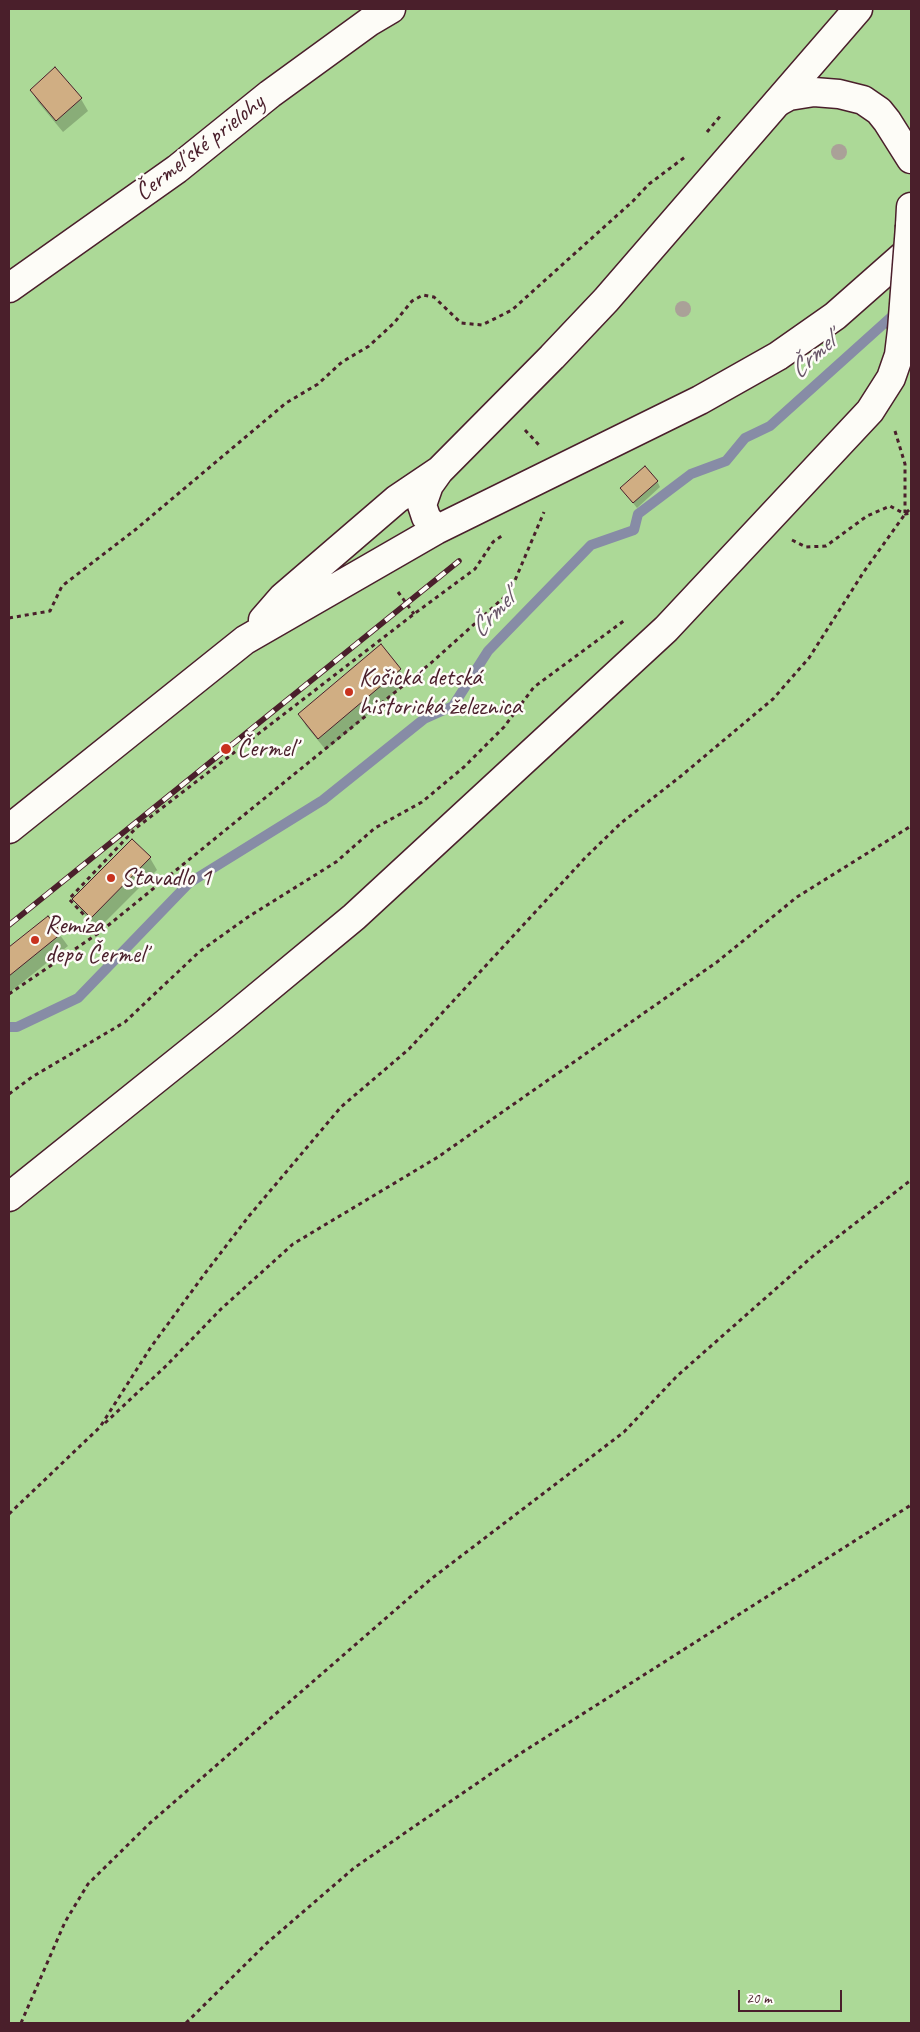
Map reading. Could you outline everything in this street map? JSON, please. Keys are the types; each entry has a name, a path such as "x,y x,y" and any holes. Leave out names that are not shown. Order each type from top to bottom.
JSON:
{"main road":[{"name":"Čermeľské prielohy","path":"9,288 177,169 270,94 391,9"},
{"path":"436,530 426,517 422,505 429,484 440,470 491,420 606,300 858,9"},
{"path":"778,102 789,96 814,92 839,94 863,100 879,111 911,159"},
{"path":"9,1197 226,1023 354,917 666,629 857,426 877,401 891,378 895,366 902,330 911,228"},
{"path":"9,829 245,640 436,530 700,400 778,356 835,316 911,228"},
{"path":"245,640 284,597 397,499 440,470"}],"path":[{"path":"701,140 712,124 724,112"},
{"path":"9,618 50,611 62,586 136,530 286,403 318,384 342,362 369,346 394,323 412,301 423,295 434,297 461,323 482,325 512,310 633,201 649,184 688,154"},
{"path":"528,433 544,450"},
{"path":"769,520 790,540 806,547 826,546 867,516 890,506 905,514 911,513"},
{"path":"100,1427 151,1347 203,1276 249,1216 335,1115 409,1049 585,858 621,823 773,699 809,658 863,573 911,508"},
{"path":"9,994 100,932 431,663 510,592 545,509"},
{"path":"100,932 70,900 136,828 475,569 493,542 507,532"},
{"path":"398,592 414,614"},
{"path":"9,1094 32,1077 125,1022 199,952 248,917 336,862 375,828 422,802 464,767 504,727 534,687 602,635 633,615"},
{"path":"9,1514 167,1365 221,1308 292,1244 438,1157 717,962 797,897 911,826"},
{"path":"21,2023 64,1922 88,1884 150,1823 431,1580 624,1432 677,1376 813,1256 911,1180"},
{"path":"186,2023 267,1942 354,1868 518,1755 911,1505"}],"green space":[{"path":"9,9 911,9 911,2023 9,2023"}],"building":[{"path":"55,67 82,98 56,121 30,90"},
{"path":"645,466 658,481 633,503 620,488"},
{"name":"Košická detská historická železnica","path":"381,644 401,669 318,739 298,714"},
{"name":"Stavadlo 1","path":"132,839 151,857 91,918 72,899"},
{"name":"Remíza depo Čermeľ","path":"48,916 62,933 9,976 9,947"}],"waterway":[{"name":"Črmeľ","path":"9,1027 17,1027 78,998 189,883 323,800 424,719 453,706 488,651 591,545 634,530 638,514 691,474 726,461 745,438 770,426 899,310"}],"railway":[{"path":"9,925 459,561"}],"place":[{"name":"Košická detská historická železnica","path":"349,692"},
{"name":"Čermeľ","path":"226,749"},
{"name":"Stavadlo 1","path":"111,878"},
{"name":"Remíza depo Čermeľ","path":"35,940"}]}
